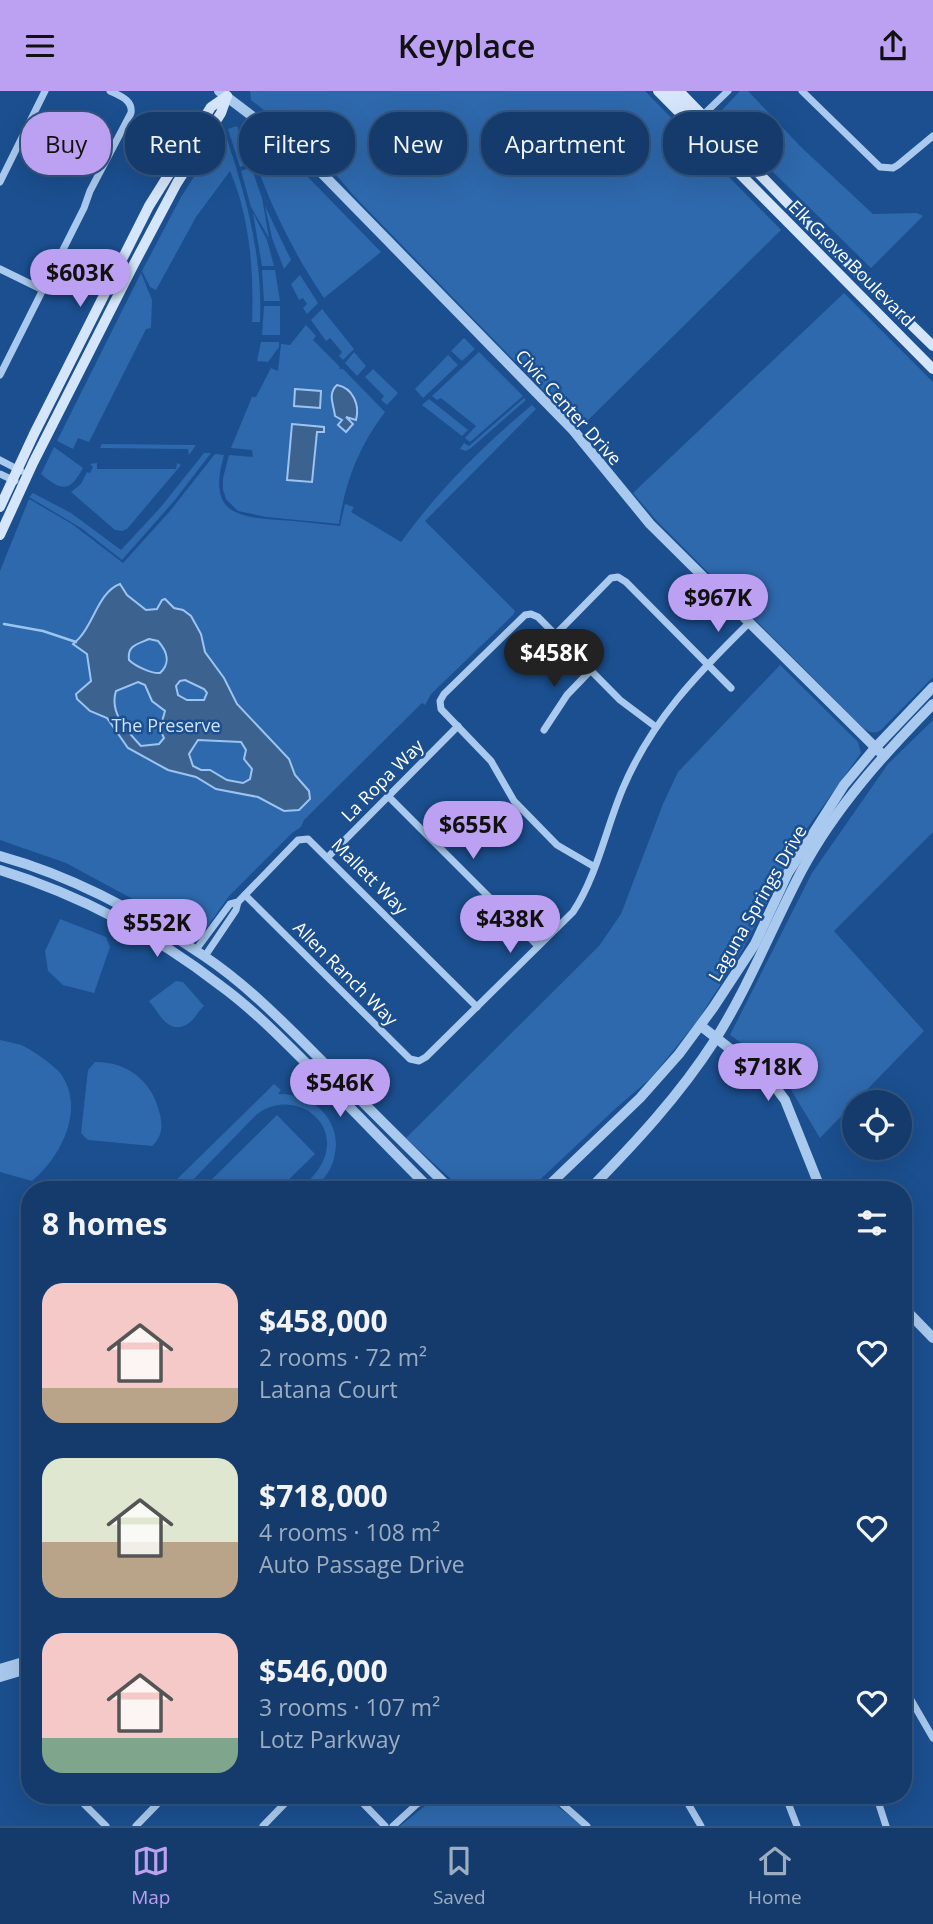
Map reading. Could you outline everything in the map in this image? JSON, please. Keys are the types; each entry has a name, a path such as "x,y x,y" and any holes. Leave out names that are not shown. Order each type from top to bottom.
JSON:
{"main road":[{"name":"Elk Grove Boulevard","path":"657,91 678,112"},
{"path":"668,91 691,112"},
{"name":"Elk Grove Boulevard","path":"679,91 698,112"},
{"path":"0,507 20,477 177,183 221,113 226,93"},
{"name":"Elk Grove Boulevard","path":"741,175 933,369"},
{"path":"752,175 768,183"},
{"name":"Elk Grove Boulevard","path":"760,175 933,346"},
{"path":"0,535 20,477"}],"street":[{"path":"0,182 45,91"},
{"path":"0,375 131,113 132,107 128,101 110,91"},
{"path":"706,112 727,91"},
{"path":"803,91 880,167 892,168 898,165 933,135"},
{"name":"Civic Center Drive","path":"226,93 305,156 369,220 565,421 650,524 884,756"},
{"path":"0,269 43,290"},
{"path":"0,460 20,477"},
{"path":"0,474 20,477"},
{"path":"556,634 611,578 618,577 731,688"},
{"path":"593,866 557,845 514,801 491,761 441,709 440,701 525,615 531,614 556,634 620,701 656,727"},
{"name":"Allen Ranch Way","path":"245,895 410,1059 419,1061 572,912 585,891 623,788 656,727 684,689 749,623"},
{"path":"544,730 567,695 591,670"},
{"name":"Laguna Springs Drive","path":"553,1181 646,1092 701,1026 755,944 794,863 844,785 933,687"},
{"name":"Laguna Springs Drive","path":"597,1181 670,1103 716,1038 750,979 802,871 843,806 884,756 933,704"},
{"name":"La Ropa Way","path":"328,856 458,726"},
{"path":"388,796 538,946"},
{"name":"Mallett Way","path":"200,953 236,910 238,902 302,838 315,843 477,1007"},
{"path":"0,856 96,894 200,953 255,997 442,1181"},
{"path":"0,870 92,905 190,963 239,1000 282,1040 422,1181"},
{"path":"701,1026 770,1080 785,1100 817,1181"},
{"path":"912,1316 933,1338"},
{"path":"0,1669 21,1663"},
{"path":"0,1677 21,1671"},
{"path":"912,1702 933,1738"},
{"path":"84,1804 106,1826"},
{"path":"136,1826 157,1804"},
{"path":"263,1826 284,1804"},
{"path":"364,1804 385,1826"},
{"path":"393,1826 416,1804"},
{"path":"562,1804 587,1826"},
{"path":"688,1804 701,1826"},
{"path":"788,1804 797,1826"},
{"path":"879,1804 886,1826"}],"green space":[{"path":"250,91 645,91 666,112 663,112 663,175 727,175 781,230 580,428 336,175 355,175 355,112 266,112 251,100"},
{"path":"740,91 748,91 768,112 721,112"},
{"path":"237,126 239,132 239,164 228,129"},
{"path":"783,128 873,214 917,213 923,216 871,268 776,175 783,175"},
{"path":"225,133 251,225 259,273 260,322 252,322 249,245 242,207 230,171 196,217 156,290 150,287 142,271 195,175 225,175"},
{"path":"242,175 254,175 262,198 269,238 251,207"},
{"path":"260,175 306,175 381,252 324,298 277,215"},
{"path":"265,206 291,260 284,269 272,238"},
{"path":"253,213 267,240 274,266 262,266"},
{"path":"262,270 275,270 280,301 264,301"},
{"path":"141,273 152,300 151,328 146,329 89,442 78,438 73,449 57,441"},
{"path":"300,275 318,303 307,314 303,308 307,304 303,298 299,300 291,284"},
{"path":"844,293 933,382 933,677 881,730 874,732 858,723 656,520 633,493"},
{"path":"264,306 280,306 280,335 262,335"},
{"path":"322,309 354,349 343,360 339,356 342,352 330,338 326,341 311,320"},
{"path":"306,325 316,336 313,340 339,369 343,369 385,412 354,465 339,524 266,517 238,511 226,499 223,490 229,455 253,457 252,450 231,448 252,397 256,397 271,368 278,371 281,344 290,345"},
{"path":"464,338 475,349 462,361 451,351"},
{"path":"261,342 279,342 279,347 268,362 257,361"},
{"path":"354,352 366,366 357,376 345,363"},
{"path":"479,352 523,396 470,442 465,438 476,426 441,398 437,400 432,396"},
{"path":"448,355 458,365 423,398 415,389"},
{"path":"373,369 398,393 387,405 381,400 384,396 365,377"},
{"path":"524,398 526,400 471,448 466,451 460,449 464,443 469,446"},
{"path":"429,399 468,430 462,436 422,405"},
{"name":"The Preserve","path":"532,405 536,409 425,521 515,611 513,615 229,896 201,936 192,938 187,931 153,910 66,863 0,840 0,571 29,499 72,524 123,563 170,511 215,454 224,455 219,488 227,507 236,512 262,519 340,526 345,504 354,507 351,512 401,542 430,504 462,469"},
{"path":"102,444 196,445 189,455 188,449 100,448"},
{"path":"54,447 83,468 74,482 65,487 55,484 41,474"},
{"path":"204,453 211,453 174,501 122,560 81,528 29,497 33,493 71,513 121,550 160,508"},
{"path":"97,463 97,469 176,469 177,463 181,465 127,529 122,531 115,530 71,492 81,484 87,472 90,473 93,467 90,464"},
{"path":"780,665 858,742 861,753 801,837 743,949 698,1020 651,1078 539,1181 453,1181 406,1138 599,946 621,914 678,772"},
{"path":"933,720 933,832 834,931 924,1031 867,1090 842,1090 842,1115 820,1138 778,1068 730,1035 812,873 888,764"},
{"path":"60,919 106,937 110,947 94,993 63,985 48,971 45,951"},
{"path":"176,981 183,982 204,1006 182,1027 170,1025 149,1001"},
{"path":"0,1040 21,1045 43,1058 61,1074 68,1088 71,1103 66,1132 52,1160 32,1181 0,1172"},
{"path":"95,1062 127,1069 144,1082 156,1100 161,1126 160,1134 152,1146 88,1140 81,1133 88,1070"},
{"path":"274,1084 281,1090 278,1094 303,1098 314,1104 330,1121 334,1132 336,1145 333,1163 321,1181 308,1181 323,1161 327,1146 325,1132 319,1121 297,1106 283,1104 269,1107 256,1115 192,1181 175,1181"},
{"path":"277,1115 315,1154 287,1181 210,1181"},
{"path":"554,1804 583,1826 400,1826 425,1806"}],"shaded area":[{"path":"337,385 351,393 356,403 356,420 346,417 353,424 346,432 338,425 342,420 335,416 332,392"},
{"path":"295,389 321,391 320,408 294,406"},
{"path":"292,424 324,427 324,432 317,432 312,482 287,480"},
{"path":"120,584 127,595 146,610 157,609 165,599 174,608 191,616 201,634 205,652 224,678 237,704 289,759 295,775 309,791 310,799 299,810 284,811 258,797 216,789 196,777 168,770 128,748 107,718 90,711 77,699 76,694 91,681 87,654 73,644 86,630 102,600","holes":["149,639 158,641 164,649 167,661 160,673 144,669 129,660 130,651 137,644","185,680 204,689 207,693 204,700 187,700 178,695 176,686","138,682 145,685 152,701 165,711 160,729 164,738 159,744 141,746 130,734 117,714 114,699 116,691","198,740 241,742 246,750 244,759 252,769 250,779 243,783 227,780 210,770 201,770 193,766 189,754"]}],"waterway":[{"path":"4,624 43,631 76,642"}]}
